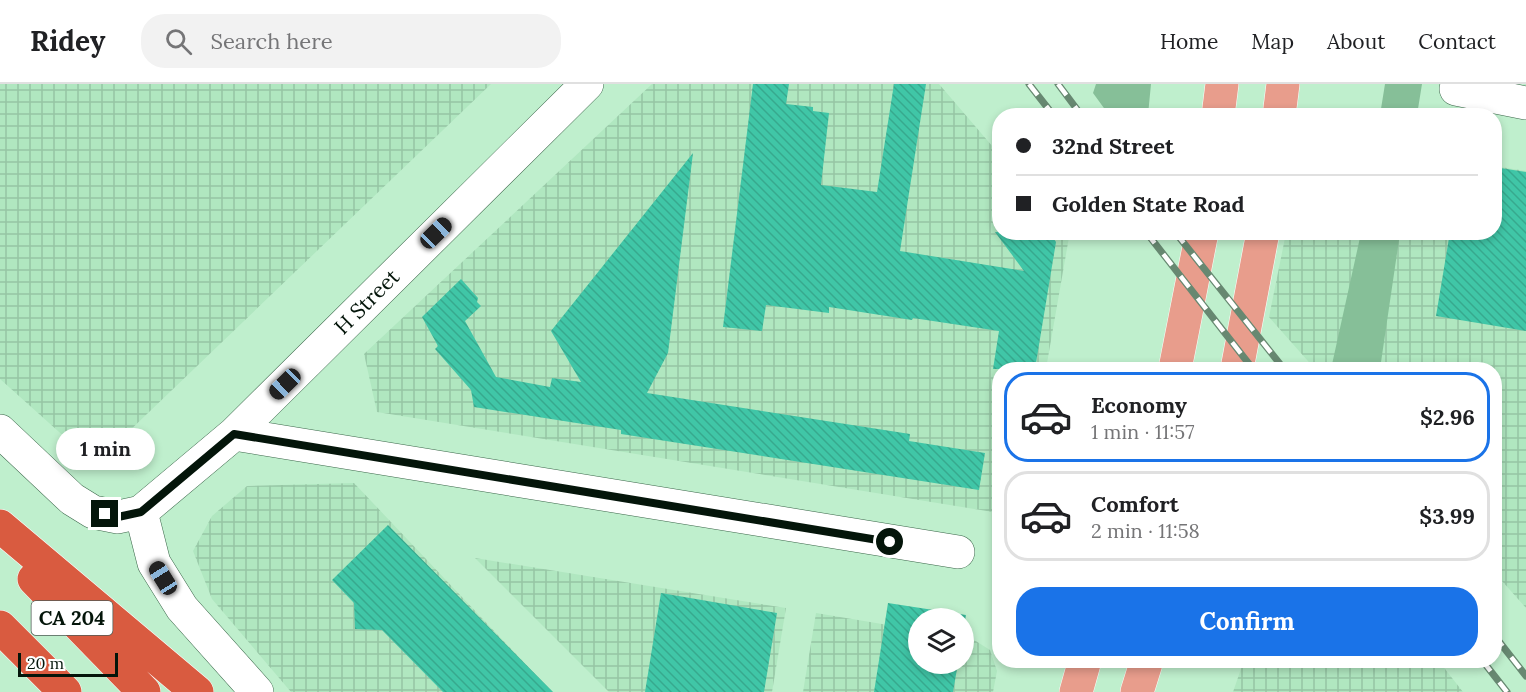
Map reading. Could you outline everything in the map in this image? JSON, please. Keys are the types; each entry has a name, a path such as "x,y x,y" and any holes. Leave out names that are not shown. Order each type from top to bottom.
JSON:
{"highway":[{"path":"0,526 197,692"},
{"name":"CA 204","path":"0,544 144,692"},
{"name":"CA 204","path":"0,627 65,692"}],"main road":[{"path":"1219,108 1222,84"},
{"path":"1280,108 1283,84"},
{"path":"1176,362 1200,240"},
{"path":"1238,362 1261,240"},
{"path":"1076,692 1083,668"},
{"path":"1137,692 1145,668"}],"street":[{"name":"H Street","path":"141,512 234,434 587,84"},
{"path":"1456,89 1526,103"},
{"path":"0,431 72,500 93,512 118,517 141,512 154,563 182,608 257,692"},
{"path":"234,434 958,552"}],"shaded area":[{"path":"0,84 491,84 123,437 107,446 86,447 68,440 0,379"},
{"path":"652,84 939,84 992,146 992,240 1068,240 1047,362 992,362 992,512 377,412 364,354"},
{"path":"1096,84 1151,84 1149,108 1104,108 1093,93"},
{"path":"1385,84 1422,84 1418,108 1381,108"},
{"path":"1502,167 1526,171 1526,608 1502,581 1502,362 1309,362 1269,317 1285,240 1502,240"},
{"path":"1359,240 1399,240 1381,362 1333,362"},
{"path":"354,483 552,692 291,692 212,599 193,551 212,516 247,486"},
{"path":"475,558 786,608 772,692 609,692"},
{"path":"816,613 908,628 908,674 974,674 974,640 990,650 992,668 996,668 997,671 993,692 803,692"},
{"path":"1241,668 1444,668 1463,692 1233,692"}],"building":[{"path":"753,84 789,84 786,104 813,107 813,111 829,113 821,185 877,192 894,84 926,84 900,251 1024,271 1001,240 1055,240 1056,242 1036,362 994,362 999,331 829,307 829,313 766,305 762,331 723,327"},
{"path":"693,153 668,353 647,393 910,434 909,441 985,453 979,490 621,434 621,430 474,407 471,390 435,349 438,346 422,317 461,279 478,298 477,302 481,306 465,321 496,377 550,387 552,378 581,382 551,331"},
{"path":"1502,168 1526,172 1526,331 1436,316 1449,240 1502,240"},
{"path":"388,525 553,692 443,692 382,630 355,629 354,603 332,580"},
{"path":"661,593 777,613 764,692 645,692"},
{"path":"888,603 920,608 908,608 908,674 956,674 953,692 874,692"}],"railway":[{"path":"1029,84 1048,108"},
{"path":"1058,84 1076,108"},
{"path":"1152,240 1248,362"},
{"path":"1181,240 1278,362"},
{"path":"1502,645 1526,676"},
{"path":"1488,668 1507,692"}],"route":[{"path":"105,514 118,517 141,512 234,434 890,542"}]}
